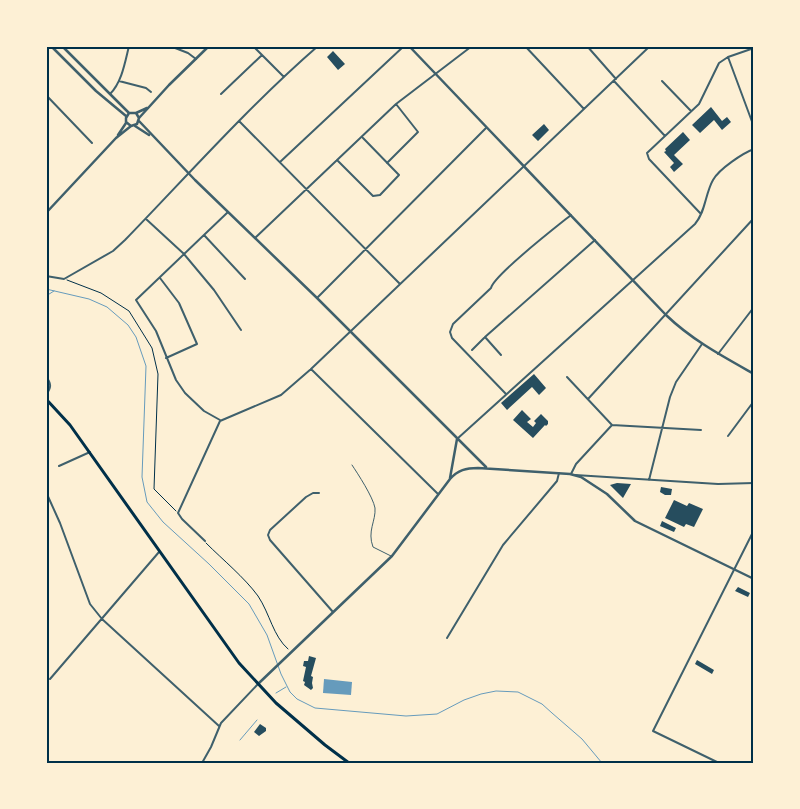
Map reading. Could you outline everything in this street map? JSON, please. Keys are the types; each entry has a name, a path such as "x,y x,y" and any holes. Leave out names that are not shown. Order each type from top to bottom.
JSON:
{"main road":[{"path":"46,399 70,425 90,452 240,663 276,703 349,763"}],"street":[{"path":"51,46 96,91 127,115"},
{"path":"62,46 110,94 127,115 126,122 116,138"},
{"path":"110,94 116,88 119,81 129,46"},
{"path":"170,46 181,49 196,59"},
{"path":"135,126 148,107 209,46"},
{"path":"253,46 284,77"},
{"path":"46,276 64,279 113,251 239,121 318,46"},
{"path":"280,162 404,46"},
{"path":"409,46 666,315 682,330 702,344 754,374"},
{"path":"255,238 396,104 472,46"},
{"path":"525,46 584,109"},
{"path":"587,46 665,136"},
{"path":"205,541 178,513 220,421 281,395 311,369 650,46"},
{"path":"702,215 648,158 647,152 703,99 719,63 728,57 754,48"},
{"path":"221,94 262,55"},
{"path":"728,57 754,127"},
{"path":"662,80 691,112"},
{"path":"119,81 146,88 151,92"},
{"path":"46,95 92,143"},
{"path":"387,163 418,132 396,104"},
{"path":"127,115 148,107"},
{"path":"136,113 139,120 156,140 188,173 317,298 487,468"},
{"path":"239,121 400,284"},
{"path":"126,122 156,140"},
{"path":"46,213 116,138 131,126"},
{"path":"317,298 487,127"},
{"path":"337,160 375,197 380,195 399,177 362,137"},
{"path":"450,480 454,446 457,439 695,224 702,215 713,180 739,157 754,149"},
{"path":"220,421 204,411 185,393 176,380 156,331 136,300 228,212"},
{"path":"506,394 452,338 450,329 452,324 490,288 505,270 571,215"},
{"path":"588,398 754,218"},
{"path":"146,219 184,254 214,290 241,330"},
{"path":"204,235 245,279"},
{"path":"472,350 595,240"},
{"path":"160,278 179,303 197,344 166,358"},
{"path":"718,354 754,307"},
{"path":"485,337 501,354"},
{"path":"649,480 670,397 676,382 702,344"},
{"path":"311,369 438,495"},
{"path":"46,377 50,381 51,386 46,394"},
{"path":"567,377 612,425 701,430"},
{"path":"728,436 754,401"},
{"path":"570,474 576,464 612,425"},
{"path":"59,466 90,452"},
{"path":"202,763 219,726 286,656 392,556 438,495 458,472 465,469 487,468 718,484 754,483"},
{"path":"447,638 503,544 557,481 559,473"},
{"path":"570,474 587,480 601,489 635,521 754,579"},
{"path":"46,492 60,523 90,604 102,620 219,726"},
{"path":"319,493 313,493 306,497 270,530 268,535 270,540 333,612"},
{"path":"719,763 653,731 754,530"},
{"path":"50,679 160,550"}],"lane":[{"path":"352,465 361,478 374,508 370,540 373,547 392,556"}],"path":[{"path":"64,279 100,293 129,311 152,348 158,374 154,489 178,513"},
{"path":"205,541 256,593 267,610 276,633 291,652"}],"water":[{"path":"324,679 352,682 351,695 323,693"}],"building":[{"path":"333,51 345,64 338,70 327,57"},
{"path":"711,107 722,121 727,117 731,122 722,130 714,120 700,133 692,125"},
{"path":"544,124 549,130 538,141 532,135"},
{"path":"683,132 690,140 674,155 683,164 674,172 670,167 674,163 664,152"},
{"path":"534,374 546,388 539,395 532,387 507,410 501,403"},
{"path":"522,410 531,419 527,422 533,427 536,423 534,421 541,414 548,421 548,424 533,438 513,420"},
{"path":"617,483 631,484 623,498 610,485"},
{"path":"661,487 672,489 671,495 665,495 660,492"},
{"path":"674,500 687,506 689,503 703,509 694,527 686,524 684,527 665,518"},
{"path":"662,521 676,528 674,532 660,526"},
{"path":"738,587 750,593 748,597 735,591"},
{"path":"309,656 316,658 311,676 313,677 313,688 311,690 304,685 305,682 303,681 306,667 303,666 304,661 308,661"},
{"path":"697,660 714,670 712,674 695,664"},
{"path":"260,724 266,728 266,731 259,736 254,732"}],"waterway":[{"path":"46,289 89,299 107,307 128,325 136,337 146,366 142,477 147,502 163,522 249,604 267,635 281,674 290,692 297,699 315,708 406,716 437,714 464,700 481,694 496,691 518,692 542,704 582,739 602,763"},
{"path":"46,296 54,291"},
{"path":"276,693 286,687"},
{"path":"240,740 257,720"}]}
